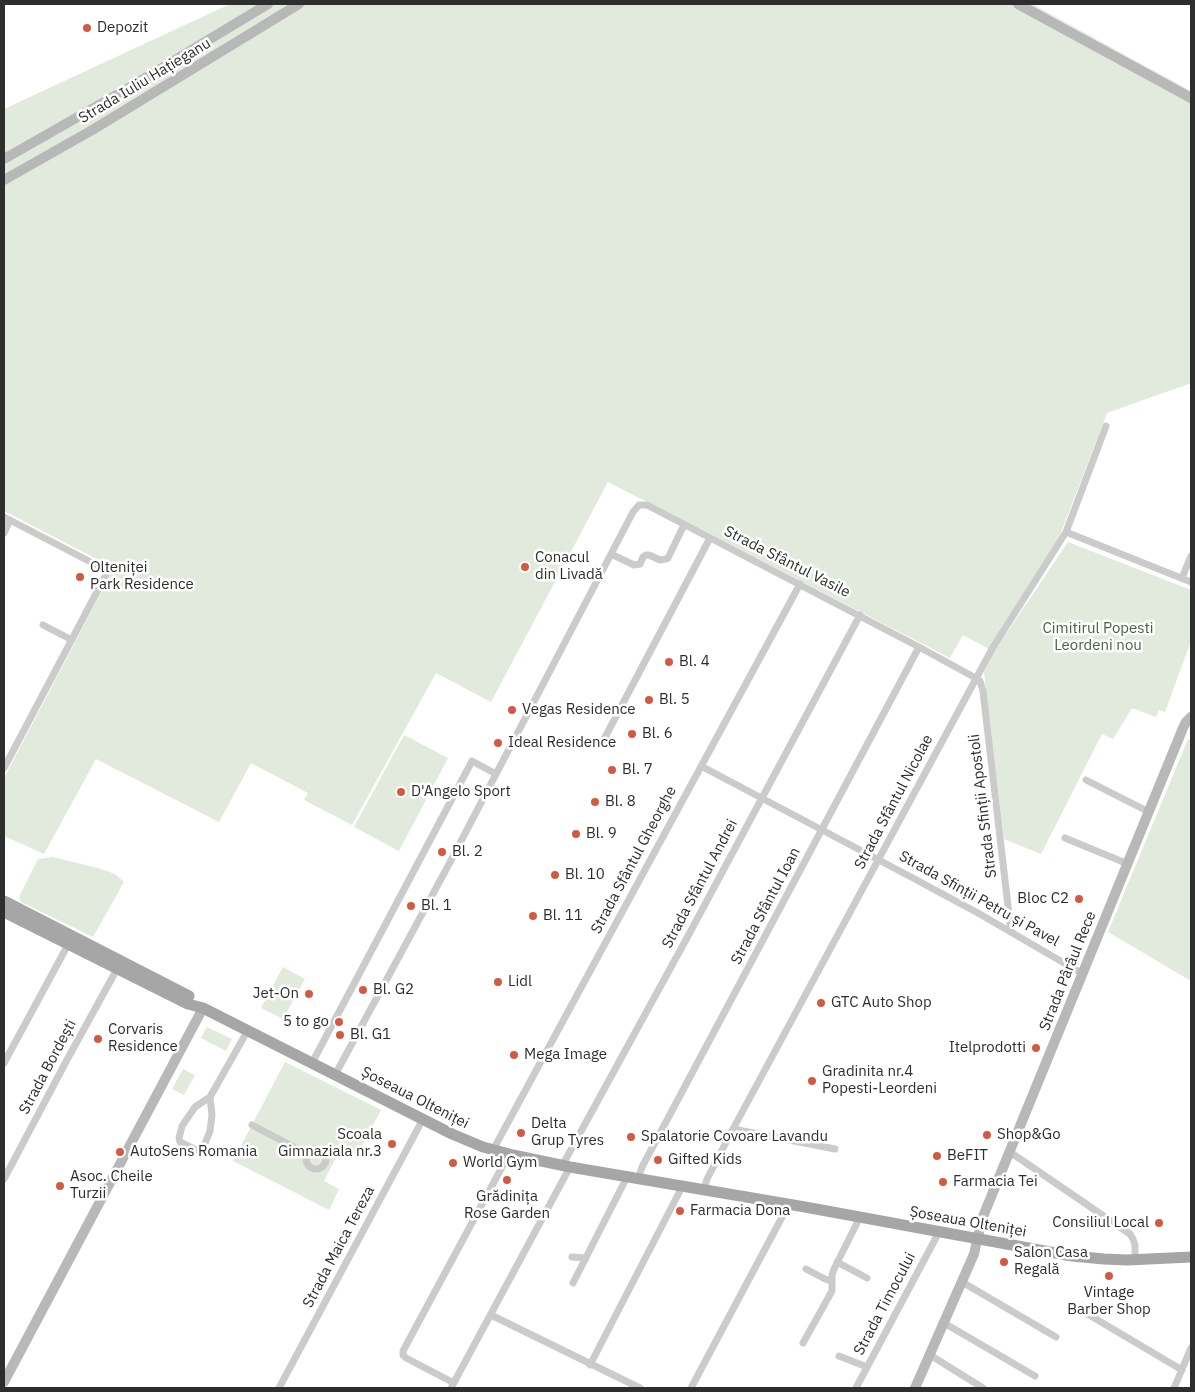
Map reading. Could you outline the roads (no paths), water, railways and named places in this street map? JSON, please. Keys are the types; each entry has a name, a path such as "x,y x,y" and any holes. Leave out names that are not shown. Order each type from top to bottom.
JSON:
{"main road":[{"name":"Șoseaua Olteniței","path":"4,901 117,969 188,1004 203,1008 468,1142 493,1150 566,1166 1083,1257 1110,1260 1191,1257"},
{"name":"Șoseaua Olteniței","path":"4,912 71,940 192,998 203,1008"}],"street":[{"name":"Strada Iuliu Hațieganu","path":"4,159 88,112 268,4"},
{"name":"Strada Iuliu Hațieganu","path":"4,180 94,129 299,4"},
{"path":"1018,4 1191,98"},
{"path":"207,40 216,55"},
{"name":"Strada Sfântul Nicolae","path":"704,1190 707,1180 992,648 1066,532 1106,426"},
{"path":"336,1075 445,873 633,512 639,505 648,505 710,538"},
{"path":"4,533 7,518 108,571 4,768"},
{"path":"610,554 634,565 640,564 643,556 646,555 660,560 666,559 684,524"},
{"path":"1066,532 1191,582"},
{"name":"Strada Sfântul Vasile","path":"602,743 710,538 919,646 976,678"},
{"path":"1182,578 1191,556"},
{"name":"Strada Sfântul Gheorghe","path":"493,1150 800,584"},
{"name":"Strada Sfântul Andrei","path":"453,1385 491,1315 566,1166 860,615"},
{"path":"43,625 72,640"},
{"name":"Strada Sfântul Ioan","path":"633,1178 645,1162 823,830 919,646"},
{"name":"Strada Sfinții Apostoli","path":"976,678 982,684 983,691 1012,932"},
{"name":"Strada Pârâul Rece","path":"915,1388 976,1249 982,1219 1183,728 1191,717"},
{"path":"312,1063 472,761 496,774"},
{"name":"Strada Sfinții Petru și Pavel","path":"701,766 879,859 1012,932 1083,974"},
{"path":"1086,780 1149,812"},
{"path":"1065,838 1128,864"},
{"path":"4,1064 71,940"},
{"name":"Strada Bordești","path":"4,1179 117,969"},
{"path":"5,1377 203,1008"},
{"path":"210,1098 212,1115 210,1131 204,1146 196,1150 180,1142 179,1134 186,1119 195,1107 210,1098 244,1037"},
{"name":"Strada Maica Tereza","path":"279,1388 423,1120"},
{"path":"252,1125 307,1154"},
{"path":"734,1130 835,1149"},
{"path":"1010,1152 1130,1234 1135,1245 1135,1260"},
{"path":"453,1385 406,1358 403,1355 403,1351 509,1154"},
{"path":"573,1283 633,1178"},
{"path":"590,1364 682,1186"},
{"path":"691,1388 789,1204"},
{"path":"803,1343 832,1291 832,1275 860,1217"},
{"name":"Strada Timocului","path":"856,1388 939,1232"},
{"path":"572,1257 586,1258"},
{"path":"838,1262 867,1278"},
{"path":"806,1269 832,1281"},
{"path":"962,1282 1056,1337"},
{"path":"1074,1306 1182,1370"},
{"path":"491,1315 640,1388"},
{"path":"944,1323 1035,1376"},
{"path":"1174,1388 1191,1348"},
{"path":"930,1354 983,1388"},
{"path":"839,1356 867,1367"}],"place":[{"name":"Depozit","path":"87,28"},
{"name":"Conacul din Livadă","path":"525,567"},
{"name":"Olteniței Park Residence","path":"80,577"},
{"name":"Bl. 4","path":"669,662"},
{"name":"Bl. 5","path":"649,700"},
{"name":"Vegas Residence","path":"512,710"},
{"name":"Bl. 6","path":"632,734"},
{"name":"Ideal Residence","path":"498,743"},
{"name":"Bl. 7","path":"612,770"},
{"name":"D'Angelo Sport","path":"401,792"},
{"name":"Bl. 8","path":"595,802"},
{"name":"Bl. 9","path":"576,834"},
{"name":"Bl. 2","path":"442,852"},
{"name":"Bl. 10","path":"555,875"},
{"name":"Bloc C2","path":"1079,899"},
{"name":"Bl. 1","path":"411,906"},
{"name":"Bl. 11","path":"533,916"},
{"name":"Lidl","path":"498,982"},
{"name":"Bl. G2","path":"363,990"},
{"name":"Jet-On","path":"309,994"},
{"name":"GTC Auto Shop","path":"821,1003"},
{"name":"5 to go","path":"339,1022"},
{"name":"Bl. G1","path":"340,1035"},
{"name":"Corvaris Residence","path":"98,1039"},
{"name":"Itelprodotti","path":"1036,1048"},
{"name":"Mega Image","path":"514,1055"},
{"name":"Gradinita nr.4 Popesti-Leordeni","path":"812,1081"},
{"name":"Delta Grup Tyres","path":"521,1133"},
{"name":"Shop&Go","path":"987,1135"},
{"name":"Spalatorie Covoare Lavandu","path":"631,1137"},
{"name":"Scoala Gimnaziala nr.3","path":"392,1144"},
{"name":"AutoSens Romania","path":"120,1152"},
{"name":"BeFIT","path":"937,1156"},
{"name":"Gifted Kids","path":"658,1160"},
{"name":"World Gym","path":"453,1163"},
{"name":"Grădinița Rose Garden","path":"507,1180"},
{"name":"Farmacia Tei","path":"943,1182"},
{"name":"Asoc. Cheile Turzii","path":"60,1186"},
{"name":"Farmacia Dona","path":"680,1211"},
{"name":"Consiliul Local","path":"1159,1223"},
{"name":"Salon Casa Regală","path":"1004,1262"},
{"name":"Vintage Barber Shop","path":"1109,1276"}],"park label":[{"name":"Cimitirul Popesti Leordeni nou","path":"1098,638"}]}
